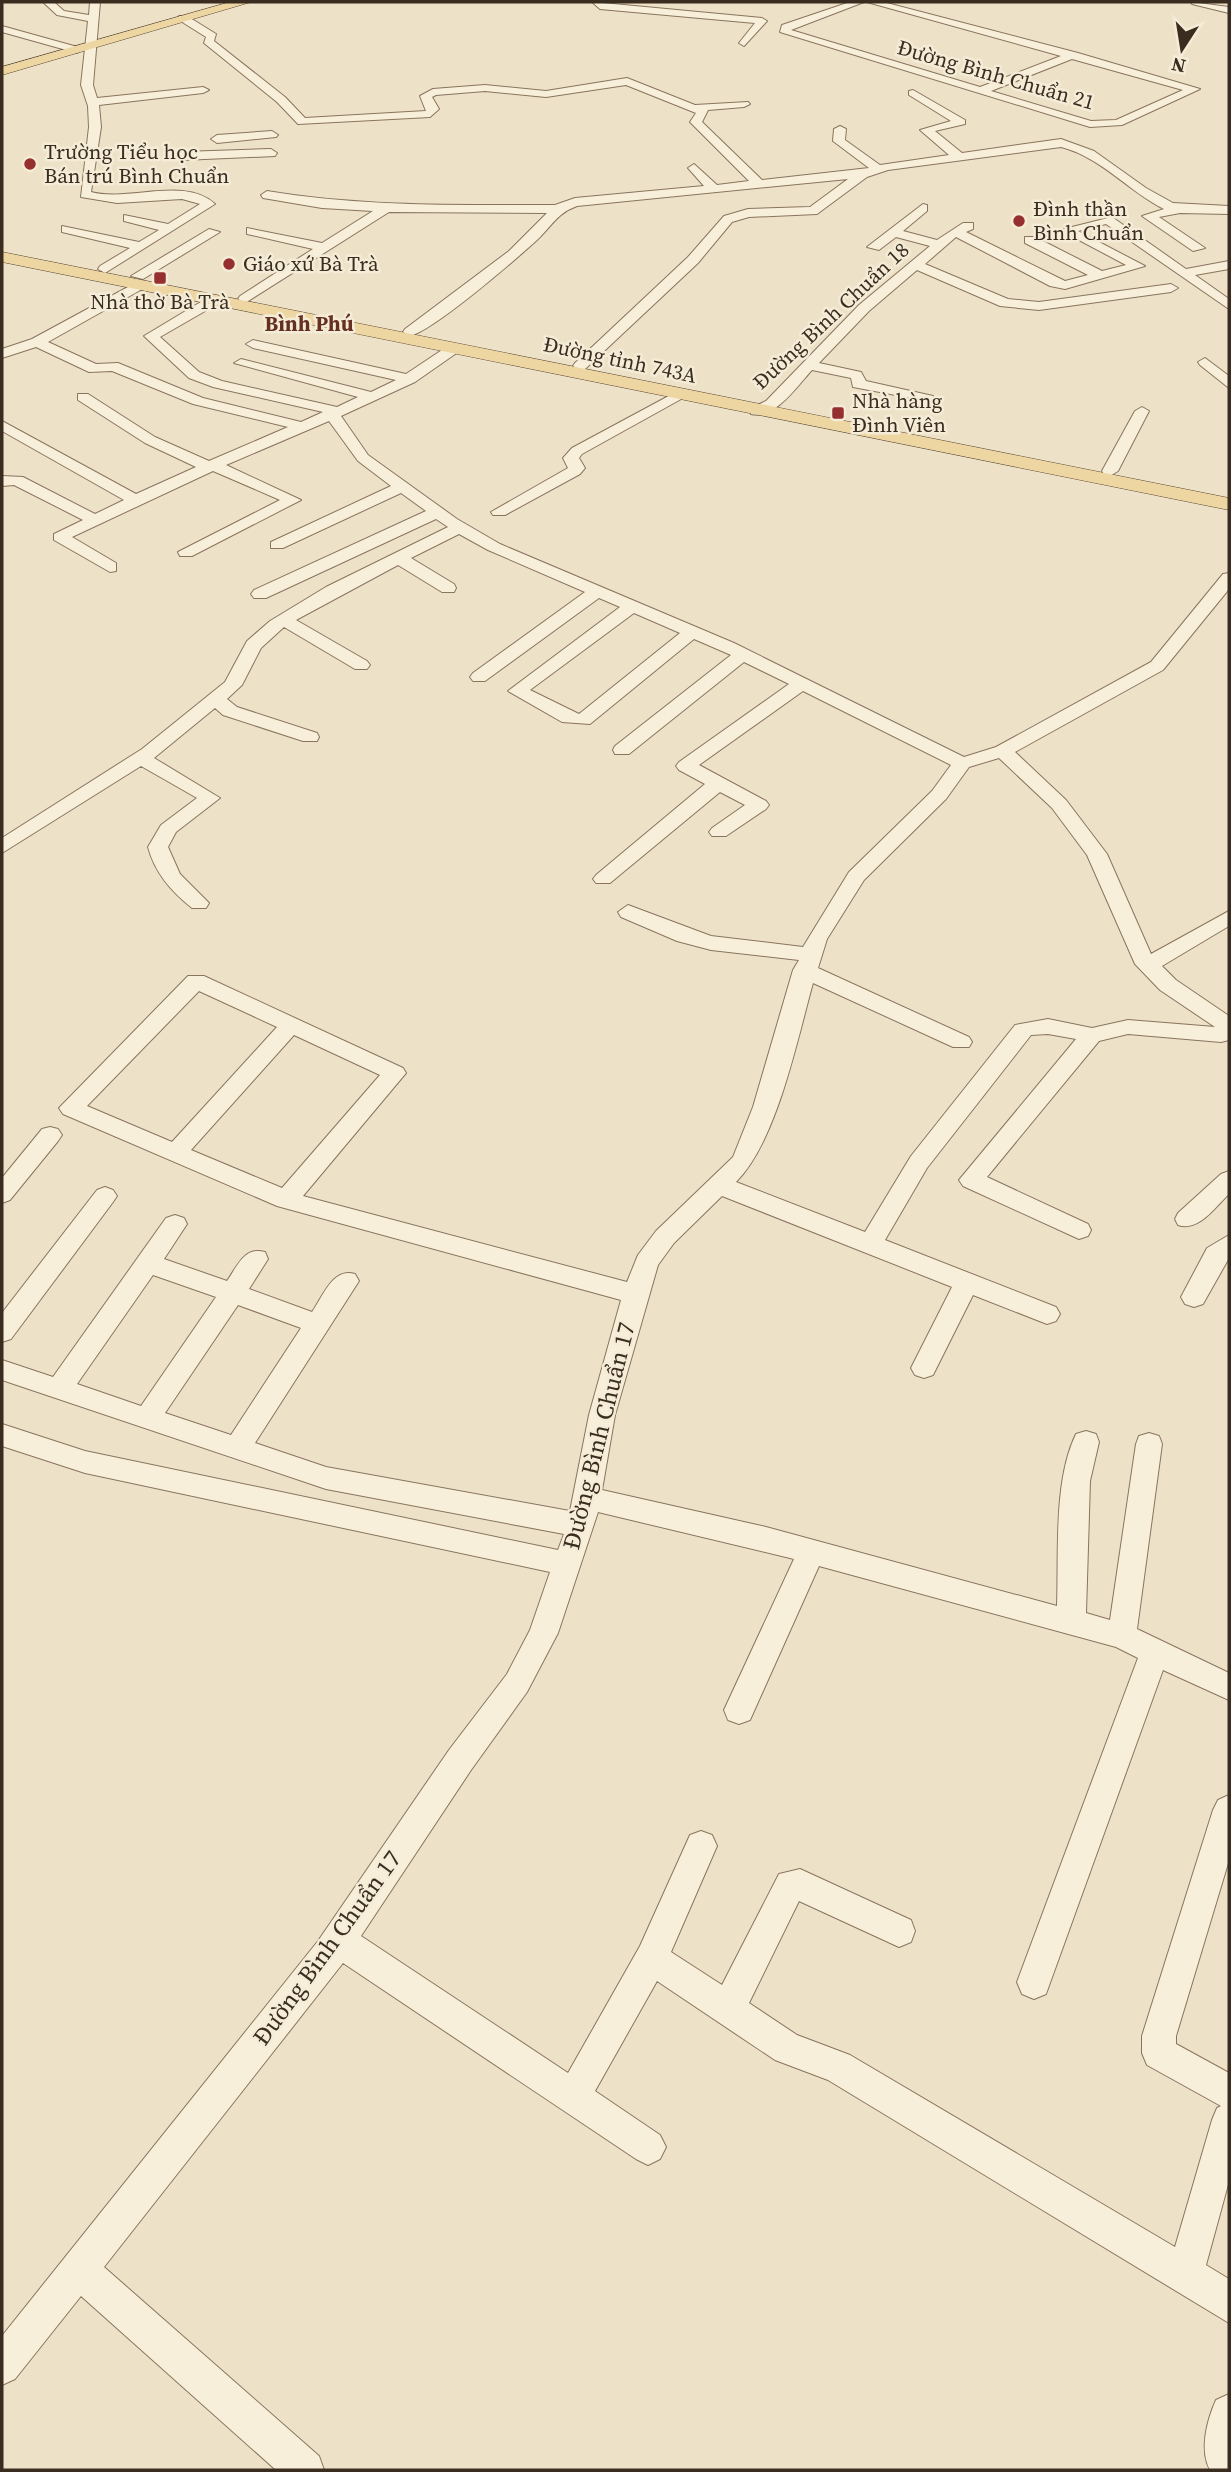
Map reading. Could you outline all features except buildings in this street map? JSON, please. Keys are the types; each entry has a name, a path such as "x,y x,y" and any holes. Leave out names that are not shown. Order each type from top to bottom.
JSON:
{"main road":[{"path":"2,71 77,50 183,12 202,13 244,2"},
{"name":"Đường tỉnh 743A","path":"2,249 105,270 139,281"},
{"name":"Đường tỉnh 743A","path":"2,257 245,299 580,366 763,407 1229,503"},
{"name":"Đường tỉnh 743A","path":"164,286 214,300 678,395 763,407 1229,494"}],"street":[{"path":"48,2 61,13 94,19"},
{"path":"95,2 87,85 93,105 95,127 85,194 131,201 170,194 209,202 105,270"},
{"path":"597,2 600,6 659,6 762,21 744,43"},
{"name":"Đường Bình Chuẩn 21","path":"859,2 786,27 785,32 1090,124 1111,125 1194,91 1074,55 872,2"},
{"path":"1196,2 1229,10"},
{"path":"183,12 212,36 208,41 228,60 278,95 302,122 430,114 433,109 426,96 433,92 485,88 546,94 659,77"},
{"path":"2,29 77,50"},
{"path":"980,91 1074,55"},
{"path":"631,82 704,112 696,122 759,184"},
{"path":"93,105 203,90"},
{"path":"913,93 961,122 926,130 960,157"},
{"path":"695,108 744,104"},
{"path":"93,105 141,109"},
{"path":"840,129 839,141 878,169"},
{"path":"197,140 272,135"},
{"path":"267,195 322,204 386,208 556,209 575,202 863,174 878,169 1054,143 1075,145 1148,194 1180,209"},
{"path":"182,156 271,153"},
{"path":"694,167 714,189"},
{"path":"580,366 693,260 732,216 813,211 863,174"},
{"path":"245,299 386,208"},
{"path":"874,247 923,208"},
{"path":"410,332 526,242 552,220 556,209"},
{"path":"1198,248 1148,216 1180,209 1229,210"},
{"path":"128,218 167,228"},
{"path":"1030,240 1101,276 1138,266 1066,230 1108,220 1229,305"},
{"path":"67,229 139,246"},
{"name":"Đường Bình Chuẩn 18","path":"763,407 809,365 864,308 962,229 1061,285 1101,276"},
{"path":"252,231 325,248"},
{"path":"2,354 37,342 214,232"},
{"path":"894,232 939,245"},
{"path":"917,265 1005,303 1018,305 1040,306 1171,288"},
{"path":"1185,273 1229,265"},
{"path":"214,300 150,336 194,375 218,384 274,394 337,413 363,457 438,512 494,547 743,654 962,763 1003,751 1157,666 1229,578"},
{"path":"37,342 97,370 113,366 198,401 305,427"},
{"path":"253,344 410,379"},
{"path":"110,567 60,537 93,519 211,466 373,397 410,379 453,349"},
{"path":"1205,362 1229,384"},
{"path":"241,363 373,397"},
{"path":"809,365 856,375 859,377 858,384 928,399"},
{"path":"499,512 574,471 577,468 571,458 573,453 678,395"},
{"path":"83,397 150,440 293,500 186,552"},
{"path":"1110,471 1142,411"},
{"path":"2,425 135,500"},
{"path":"2,481 17,480 93,519"},
{"path":"277,545 402,487"},
{"path":"260,594 438,512"},
{"path":"2,847 142,759 233,685 253,645 284,620 397,557 460,527"},
{"path":"397,557 448,588"},
{"path":"479,677 596,592"},
{"path":"631,607 517,691 569,718 583,720 692,632"},
{"path":"284,620 361,666"},
{"path":"622,750 743,654"},
{"path":"719,832 759,805 686,766 802,683"},
{"path":"215,699 229,711 310,737"},
{"path":"871,1243 919,1162 1023,1030 1031,1026 1045,1026 1091,1035 1116,1027 1221,1035 1226,1021 1168,985 1148,965 1119,908 1097,854 1059,804 1003,751"},
{"path":"142,759 210,798 168,829 158,847 160,859 178,887 200,903"},
{"name":"Đường Bình Chuẩn 17","path":"2,2366 338,1940 460,1760 517,1683 543,1633 581,1525 602,1415 635,1294 647,1262 665,1237 743,1161 757,1131 816,939 856,876 939,795 962,763"},
{"path":"603,878 717,783"},
{"path":"2,822 21,835"},
{"path":"628,912 684,936 807,962 961,1042"},
{"path":"1148,965 1229,917"},
{"path":"286,1200 395,1073 196,981 71,1108 286,1200 635,1294"},
{"path":"175,1153 292,1025"},
{"path":"1079,1230 971,1180 1091,1035"},
{"path":"2,1194 50,1135"},
{"path":"1187,1219 1229,1180"},
{"path":"719,1185 1047,1314"},
{"path":"2,1332 105,1196"},
{"path":"60,1389 175,1224"},
{"path":"1194,1297 1216,1255 1229,1244"},
{"path":"147,1418 256,1259"},
{"path":"148,1262 318,1324"},
{"path":"237,1448 346,1281"},
{"path":"924,1368 967,1282"},
{"path":"2,1370 327,1478 581,1525"},
{"path":"2,1435 85,1462 568,1564"},
{"path":"1071,1622 1076,1481 1086,1441"},
{"path":"1122,1636 1149,1444"},
{"path":"588,1498 812,1551 1122,1636 1229,1687"},
{"path":"739,1710 812,1551"},
{"path":"1034,1982 1155,1652"},
{"path":"1229,1810 1160,2036 1159,2053 1229,2092"},
{"path":"573,2097 652,1958 701,1846"},
{"path":"728,2009 790,1885 800,1885 899,1931"},
{"path":"338,1940 648,2147"},
{"path":"652,1958 787,2048 838,2067 1221,2295 1229,2305"},
{"path":"1185,2274 1229,2120"},
{"path":"78,2269 304,2470"},
{"path":"1229,2413 1223,2456 1229,2460"}],"place":[{"name":"Trường Tiểu học Bán trú Bình Chuẩn","path":"30,164"},
{"name":"Đình thần Bình Chuẩn","path":"1019,221"},
{"name":"Giáo xứ Bà Trà","path":"229,264"},
{"name":"Nhà thờ Bà Trà","path":"160,278"},
{"name":"Nhà hàng Đình Viên","path":"838,413"}],"district":[{"name":"Bình Phú","path":"309,324"}]}
